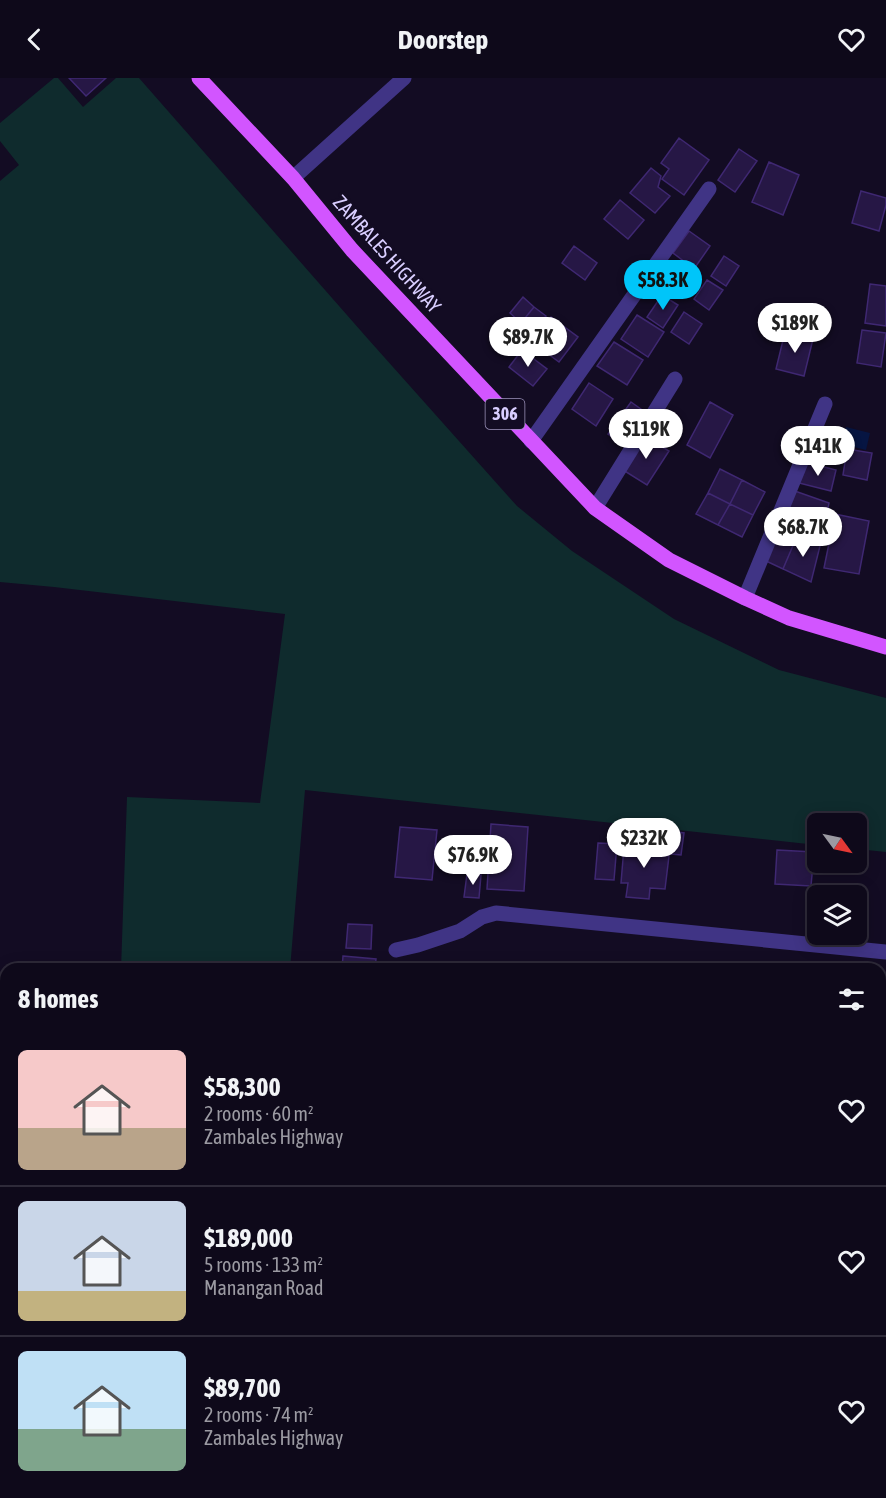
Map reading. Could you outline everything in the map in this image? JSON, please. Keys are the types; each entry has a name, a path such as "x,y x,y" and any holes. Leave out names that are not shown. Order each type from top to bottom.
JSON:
{"main road":[{"name":"ZAMBALES HIGHWAY","path":"199,78 292,178 352,250 595,508 669,560 745,598 789,618 886,647"}],"street":[{"path":"292,178 404,78"},
{"path":"531,441 708,189"},
{"path":"595,508 675,379"},
{"path":"745,598 825,404"},
{"path":"396,950 460,931 482,917 496,913 886,952"}],"green space":[{"path":"54,78 58,78 83,107 116,78 139,78 517,506 572,551 674,619 779,670 886,698 886,852 867,850 867,813 807,813 807,844 305,790 291,963 121,963 127,797 260,803 285,614 0,582 0,181 19,165 0,141 0,123"}],"water":[{"path":"846,427 870,433 866,450 842,444"}],"building":[{"path":"69,78 106,78 86,96"},
{"path":"679,138 709,160 684,195 662,179 669,169 661,163"},
{"path":"739,149 757,161 735,192 718,180"},
{"path":"769,162 799,175 783,215 752,202"},
{"path":"651,168 661,176 658,187 670,196 655,213 630,193"},
{"path":"861,191 886,198 879,231 852,223"},
{"path":"620,200 644,220 628,239 604,219"},
{"path":"689,231 710,246 694,269 673,253"},
{"path":"574,246 597,263 585,280 562,263"},
{"path":"724,256 739,266 726,286 711,276"},
{"path":"707,280 723,290 709,310 694,299"},
{"path":"870,284 886,286 886,326 865,323"},
{"path":"662,295 678,305 663,328 647,317"},
{"path":"523,297 534,307 521,323 510,313"},
{"path":"534,307 546,316 532,332 521,323"},
{"path":"684,312 702,324 689,344 671,332"},
{"path":"637,315 664,332 648,357 621,339"},
{"path":"551,317 578,337 559,362 532,342"},
{"path":"862,330 886,333 881,367 857,363"},
{"path":"785,332 813,339 804,376 776,369"},
{"path":"614,342 643,360 627,385 597,366"},
{"path":"522,350 547,369 533,386 509,367"},
{"path":"589,383 613,399 596,426 572,409"},
{"path":"631,402 645,412 622,444 608,434"},
{"path":"710,402 733,415 710,458 687,445"},
{"path":"644,436 669,451 647,485 623,470"},
{"path":"847,449 872,453 867,480 843,475"},
{"path":"805,462 836,470 831,491 799,483"},
{"path":"720,469 742,480 730,504 708,493"},
{"path":"742,480 765,492 753,515 730,504"},
{"path":"792,490 829,503 821,542 776,526"},
{"path":"708,493 730,504 718,525 696,514"},
{"path":"730,504 753,515 742,537 718,525"},
{"path":"835,514 869,521 859,574 824,568"},
{"path":"776,526 798,534 783,569 764,560"},
{"path":"798,534 821,542 811,582 783,569"},
{"path":"491,824 528,827 524,891 487,889"},
{"path":"400,827 437,830 432,880 395,877"},
{"path":"662,830 684,833 681,855 660,853"},
{"path":"633,840 659,842 658,855 669,856 665,889 650,888 649,899 626,897 628,883 621,883 624,847 632,848"},
{"path":"598,843 617,844 614,880 595,879"},
{"path":"777,850 807,852 807,873 812,873 811,885 775,884"},
{"path":"467,874 481,875 479,898 464,897"},
{"path":"348,924 372,925 371,949 346,948"},
{"path":"343,956 376,959 376,963 342,963"}]}
